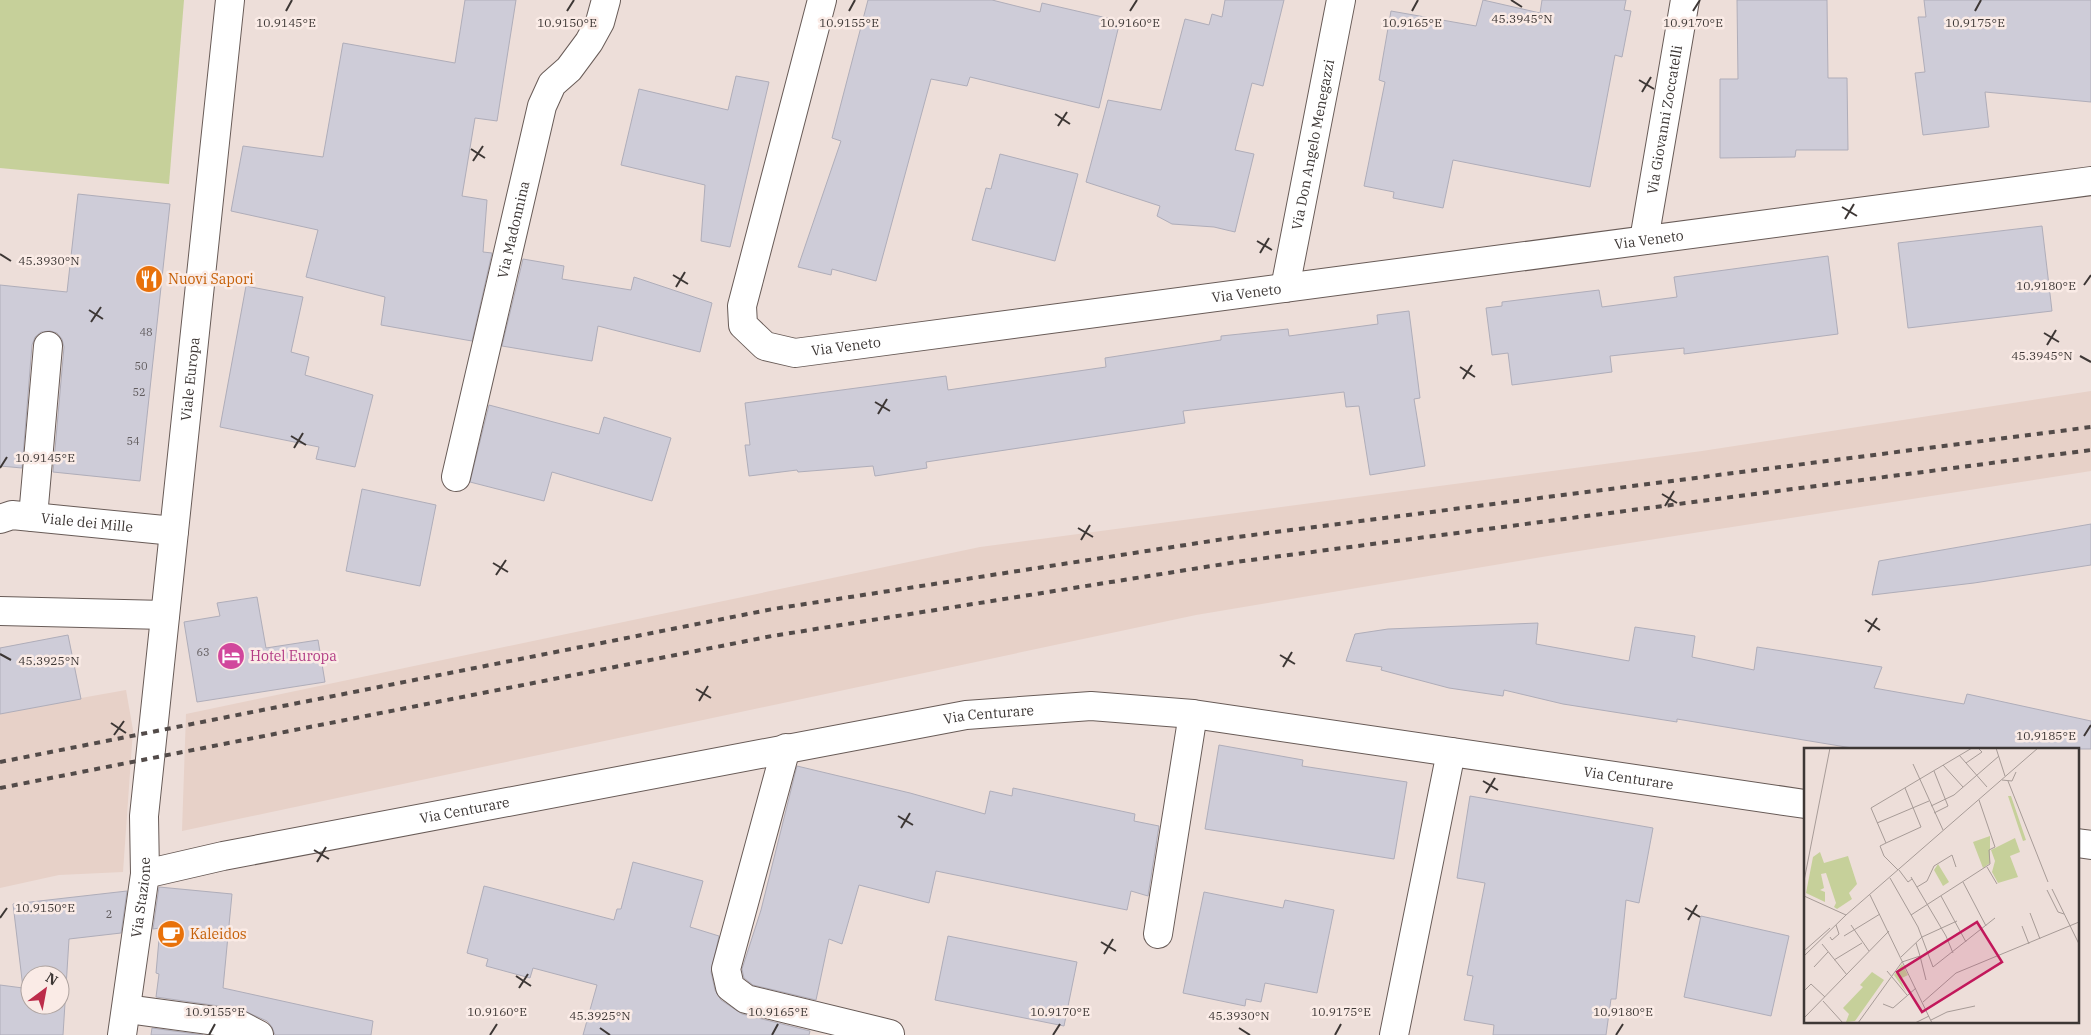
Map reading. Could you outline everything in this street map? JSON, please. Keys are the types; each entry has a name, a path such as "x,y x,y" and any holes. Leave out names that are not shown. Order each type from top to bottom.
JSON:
{"street":[{"name":"Viale Europa","path":"151,759 230,0"},
{"name":"Via Madonnina","path":"456,477 542,106 552,84 569,69 589,42 600,22 606,0"},
{"name":"Via Veneto","path":"822,0 742,306 744,325 765,346 796,353 2091,181"},
{"name":"Via Don Angelo Menegazzi","path":"1285,288 1341,0"},
{"name":"Via Giovanni Zoccatelli","path":"1644,240 1685,0"},
{"path":"11,517 48,346"},
{"name":"Viale dei Mille","path":"11,517 174,531"},
{"path":"0,611 165,615"},
{"name":"Via Centurare","path":"145,874 223,856 966,715 1091,706 1193,714 1804,804"},
{"path":"1158,934 1193,714"},
{"path":"786,748 726,969 730,987 746,999 890,1034"},
{"path":"1394,1035 1451,752"},
{"name":"Via Stazione","path":"124,1022 145,874 144,816 151,759"},
{"path":"2078,843 2091,845"},
{"path":"124,1022 238,1024 259,1035"}],"shaded area":[{"path":"2091,391 2091,471 1566,553 1196,615 182,831 186,714 980,547 1702,451"},
{"path":"68,635 81,698 126,690 133,730 123,872 59,875 0,888 0,648"}],"green space":[{"path":"0,0 184,0 169,184 0,168"}],"building":[{"path":"465,0 516,0 497,121 475,118 462,196 487,200 483,252 492,253 472,341 381,325 385,297 306,277 318,230 231,211 243,146 323,157 343,43 455,63"},
{"path":"868,0 992,0 1040,12 1042,3 1120,21 1099,108 970,77 967,86 931,79 876,281 832,269 831,275 798,267 841,141 832,138"},
{"path":"1225,0 1284,0 1263,86 1252,83 1235,150 1254,154 1235,232 1214,227 1172,224 1157,216 1160,206 1086,182 1108,100 1161,110 1185,19 1209,25 1212,14 1222,17"},
{"path":"1483,0 1540,13 1542,0 1626,0 1624,10 1631,11 1622,57 1615,55 1590,187 1453,160 1443,208 1393,198 1394,192 1364,186 1385,82 1379,80 1391,11 1476,26"},
{"path":"1737,0 1827,0 1828,78 1847,78 1848,150 1796,150 1795,157 1720,158 1720,79 1738,79"},
{"path":"1924,0 2091,0 2091,102 1985,92 1989,127 1923,135 1915,73 1925,72 1918,17 1926,17"},
{"path":"736,76 769,82 730,247 701,241 705,185 621,165 639,89 728,110"},
{"path":"1000,154 1078,174 1055,261 972,240 986,188 991,189"},
{"path":"78,194 170,204 140,481 53,472 64,347 62,339 57,333 50,331 41,332 35,337 32,345 22,468 0,466 0,285 67,292"},
{"path":"2042,226 2052,311 1908,328 1898,243"},
{"path":"1828,256 1838,334 1684,354 1684,348 1610,356 1612,372 1512,385 1508,353 1492,355 1486,308 1502,306 1502,302 1599,290 1602,307 1677,297 1674,277"},
{"path":"523,259 564,266 562,279 631,290 634,277 712,303 700,352 598,326 592,361 502,346"},
{"path":"246,286 303,297 291,352 309,357 305,375 373,395 355,467 316,459 319,447 220,427"},
{"path":"1409,311 1420,398 1414,399 1425,466 1370,475 1359,406 1346,407 1344,392 1183,411 1185,423 926,462 927,468 875,476 873,466 798,472 797,470 749,476 745,445 750,445 745,403 946,376 948,390 1106,367 1105,358 1221,340 1221,336 1288,329 1289,336 1378,324 1377,315"},
{"path":"489,405 599,434 604,417 671,438 652,501 552,472 544,501 470,482"},
{"path":"362,489 436,505 420,586 346,571"},
{"path":"2091,524 2091,565 1974,583 1872,595 1879,561"},
{"path":"257,597 266,648 318,640 325,682 197,702 184,622 220,616 217,603"},
{"path":"1538,623 1536,644 1629,661 1635,627 1695,636 1692,657 1754,670 1757,647 1882,667 1874,688 1964,704 1967,694 2091,721 2091,749 1852,748 1677,719 1677,722 1563,704 1504,690 1503,696 1449,688 1381,670 1382,667 1346,661 1355,634 1388,629"},
{"path":"68,635 81,699 0,714 0,648"},
{"path":"1219,745 1303,760 1302,766 1407,782 1394,859 1205,829"},
{"path":"797,766 910,793 985,814 990,791 1012,796 1013,788 1135,814 1134,821 1159,826 1148,896 1131,891 1127,910 936,871 929,903 859,885 842,944 829,939 816,1000 753,985 744,978 742,969 761,910"},
{"path":"1470,796 1653,828 1639,903 1626,900 1616,999 1611,999 1606,1035 1493,1035 1494,1025 1464,1020 1473,976 1467,975 1485,883 1457,878"},
{"path":"633,862 703,881 690,927 719,936 711,972 715,990 721,1000 742,1014 810,1031 809,1035 583,1035 597,985 533,968 530,978 486,966 488,959 467,953 484,886 614,920 617,909 621,909"},
{"path":"159,887 232,894 223,988 373,1021 371,1035 275,1035 267,1021 240,1009 156,997 159,974 156,973 160,928 153,929"},
{"path":"127,891 121,933 69,939 67,965 20,965 13,904"},
{"path":"1204,892 1283,908 1285,900 1334,910 1317,993 1265,983 1261,1002 1246,999 1245,1006 1183,993"},
{"path":"1701,916 1789,936 1771,1016 1684,997"},
{"path":"948,936 1077,962 1064,1026 935,1000"},
{"path":"0,985 20,988 20,1015 64,1015 63,1035 0,1035"},
{"path":"152,1028 203,1035 151,1035"}],"railway":[{"path":"0,762 773,609 1237,537 2091,427"},
{"path":"0,788 772,636 1243,561 2091,450"}],"place":[{"name":"Nuovi Sapori","path":"149,279"},
{"name":"Hotel Europa","path":"231,656"},
{"name":"Kaleidos","path":"171,934"}]}
